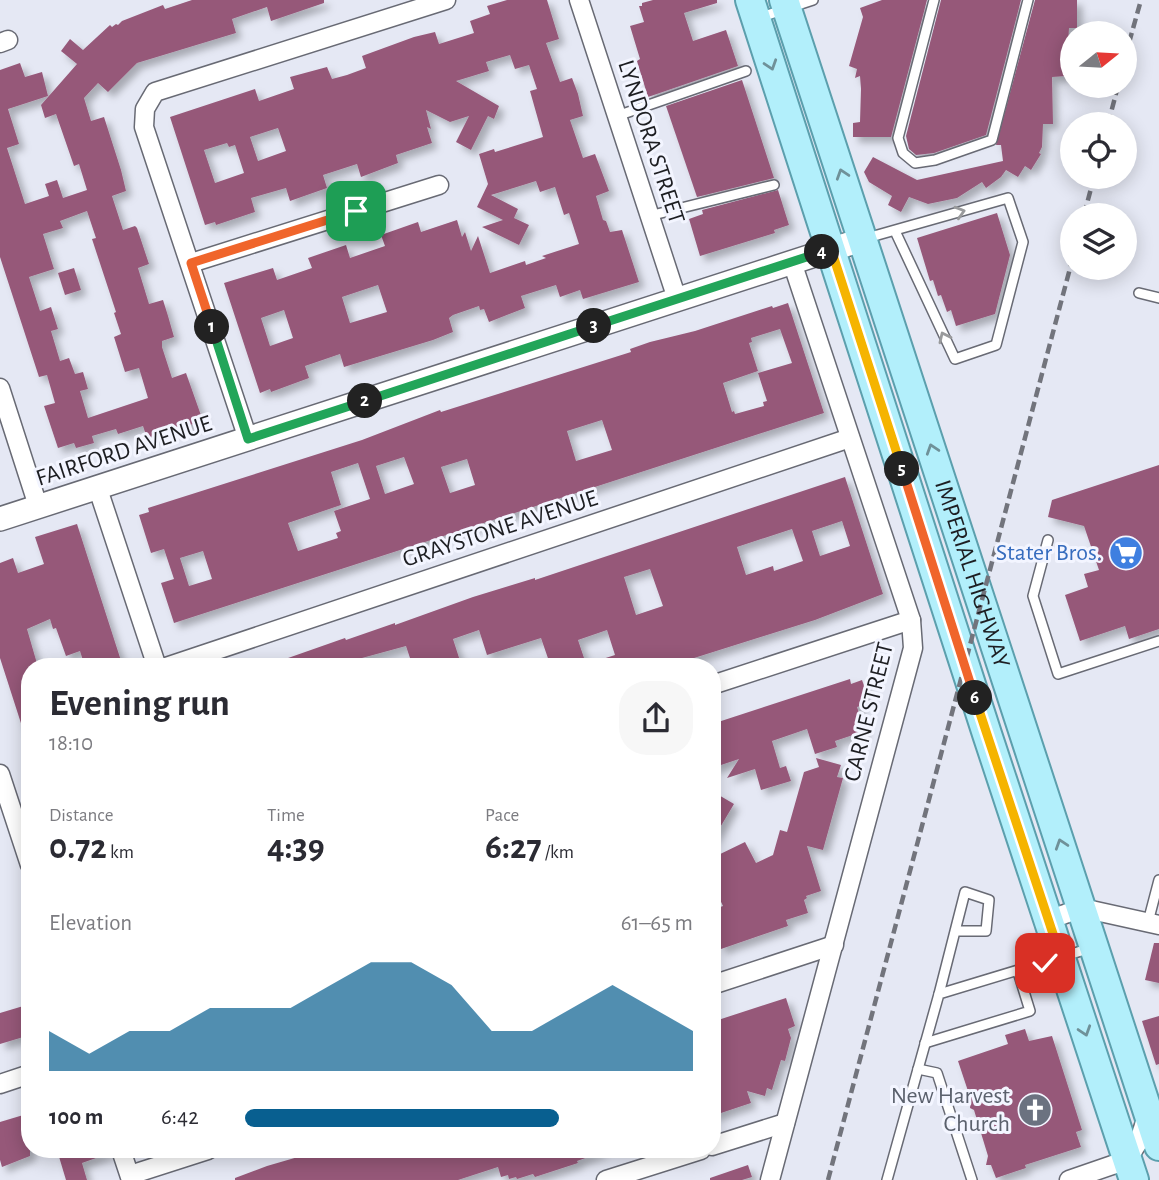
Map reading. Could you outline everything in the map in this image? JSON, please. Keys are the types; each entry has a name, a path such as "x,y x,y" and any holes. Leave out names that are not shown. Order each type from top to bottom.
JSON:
{"main road":[{"name":"IMPERIAL HIGHWAY","path":"795,3 864,239 1159,1146"},
{"name":"IMPERIAL HIGHWAY","path":"753,9 1130,1170"}],"street":[{"path":"248,439 144,127 145,109 155,92 446,0"},
{"name":"LYNDORA STREET","path":"579,0 677,299"},
{"path":"191,263 439,185"},
{"name":"FAIRFORD AVENUE","path":"0,519 864,239"},
{"name":"CARNE STREET","path":"771,1180 913,648 911,620 792,261"},
{"path":"0,388 38,506"},
{"name":"GRAYSTONE AVENUE","path":"193,658 850,438"},
{"path":"98,489 154,658"},
{"path":"721,682 911,620"},
{"path":"0,775 4,797 21,841"},
{"path":"1048,920 1082,908 1154,923"},
{"path":"721,982 834,945"},
{"path":"0,1084 21,1077"},
{"path":"1069,1180 1130,1170 1148,1112"},
{"path":"721,1143 785,1123"},
{"path":"124,1158 130,1177 185,1158"},
{"path":"607,1180 676,1158"}],"lane":[{"path":"934,0 898,138 903,153 915,163 935,160 992,139 1028,0"},
{"path":"753,9 795,3"},
{"path":"617,116 746,71"},
{"path":"649,216 774,185"},
{"path":"864,239 1008,198 1023,242 996,345 955,359 895,231"},
{"path":"1139,293 1159,298"},
{"path":"1048,540 1032,596 1058,674 1159,641"},
{"path":"1154,923 1159,880"},
{"path":"887,1180 965,892 989,900 986,931 955,931"},
{"path":"939,994 1094,947"},
{"path":"925,1043 1030,1011 1018,972"},
{"path":"918,1069 937,1073 972,1180"}],"building":[{"path":"192,0 324,0 324,3 271,21 267,7 232,19 236,33 137,63 108,92 98,83 84,98 91,121 104,117 121,170 126,191 112,196 123,230 135,226 137,228 149,264 138,268 149,304 163,300 174,337 162,341 172,378 186,373 203,421 147,438 143,426 118,434 116,429 92,436 94,443 76,448 74,443 58,448 44,406 55,403 47,375 39,377 0,257 0,70 20,63 25,77 42,72 48,96 8,109 19,144 7,148 25,204 49,196 45,184 57,180 63,198 87,190 79,164 74,166 56,114 45,118 41,105 77,64 61,51 70,39 83,50 110,25 118,25 163,5 165,9","holes":["87,211 96,238 92,239 121,334 114,337 125,372 139,368 148,398 88,418 80,391 88,389 83,372 75,374 69,358 60,361 51,331 58,329 51,307 40,311 29,277 54,269 43,234 63,228 60,221"]},
{"path":"507,0 547,0 559,39 546,43 560,82 572,78 583,116 570,120 583,158 595,154 609,191 596,196 603,220 610,232 622,230 639,282 583,299 580,290 560,297 556,285 521,296 525,308 489,322 484,309 480,310 479,306 453,315 449,318 453,332 433,340 344,367 340,354 305,366 309,378 271,392 270,389 260,393 224,283 273,268 277,280 312,268 308,258 346,245 350,258 385,246 381,235 418,222 421,232 457,220 462,237 465,232 471,251 478,236 490,273 525,261 526,265 546,258 542,256 579,244 569,213 564,215 555,187 540,192 536,181 491,195 518,209 514,218 529,225 519,245 482,227 503,220 477,207 488,184 479,154 494,149 495,152 543,137 530,91 537,89 529,65 515,69 510,55 486,62 489,71 456,81 499,106 494,119 488,116 471,150 456,142 469,116 450,122 426,110 432,143 396,155 398,163 361,177 357,164 323,175 327,188 290,201 286,188 251,198 255,212 216,225 215,222 205,225 170,117 255,89 259,101 294,89 290,77 327,67 332,79 347,75 366,68 362,56 414,37 435,32 439,44 474,33 470,21 490,14 487,6","holes":["278,128 286,151 258,161 250,137","227,143 229,147 235,145 244,173 215,183 204,150","378,285 387,312 350,323 342,297","284,310 293,338 270,346 261,318"]},
{"path":"653,0 717,0 717,3 684,13 693,41 726,30 738,66 648,97 630,26 644,22 639,6"},
{"path":"882,0 927,0 891,137 853,137 853,123 860,122 861,89 860,76 855,78 857,69 849,66 863,17 860,8"},
{"path":"941,0 1021,0 986,135 934,153 916,155 909,149 906,136"},
{"path":"1035,0 1077,0 1077,21 1060,21 1060,76 1052,77 1053,124 1043,124 1041,154 1031,170 1025,166 1018,177 1006,170 986,188 982,182 957,198 928,204 909,197 901,212 888,205 892,196 869,182 864,172 873,157 917,180 1003,161 1001,145 996,145"},
{"path":"742,80 774,178 697,197 666,106"},
{"path":"778,190 789,225 774,230 775,233 700,256 689,219 703,214 702,210"},
{"path":"997,213 1010,255 995,314 956,326 951,310 947,312 933,280 930,281 917,238"},
{"path":"74,268 81,290 65,295 58,273"},
{"path":"788,303 824,413 174,623 161,583 174,579 164,549 151,553 139,515 149,512 148,508 362,440 440,410 441,412 631,352 630,349 650,342 695,331 772,306 773,308","holes":["780,329 792,363 758,373 767,401 763,402 764,406 735,414 723,383 758,371 749,343 752,342 751,338","602,420 612,450 576,461 567,431","404,457 414,484 385,494 376,466","467,459 475,485 450,493 441,467","358,463 370,499 334,511 341,531 336,533 338,538 298,551 288,523 341,505 331,472","203,551 212,579 189,586 180,558"]},
{"name":"Stater Bros.","path":"1159,465 1159,629 1129,639 1125,626 1080,641 1065,595 1088,587 1084,574 1099,570 1084,526 1048,517 1052,500"},
{"path":"845,477 883,594 815,620 694,658 606,658 615,655 607,630 578,640 584,658 548,658 541,638 487,655 479,630 453,639 459,658 410,658 406,646 362,658 288,658 345,638 346,640 395,625 473,597 535,580","holes":["842,521 850,546 820,556 812,531","792,529 803,561 774,571 773,566 746,575 737,547","650,569 663,606 636,615 624,577"]},
{"path":"77,524 120,658 82,658 80,651 66,656 50,619 27,629 35,658 21,658 21,723 0,658 0,563 13,558 18,573 44,564 35,537"},
{"path":"850,679 851,684 862,680 868,697 861,699 863,705 857,707 865,731 835,741 837,747 815,754 807,729 772,741 780,768 786,766 791,781 761,790 755,769 727,778 739,759 721,765 721,721"},
{"path":"816,758 841,765 837,777 843,778 823,850 807,846 821,891 806,896 804,900 808,913 786,920 788,926 721,949 721,854 745,842 756,863 773,855 780,830 787,832 804,772 819,767"},
{"path":"721,796 734,804 721,826"},
{"path":"1154,943 1159,943 1159,983 1145,980"},
{"path":"786,998 795,1026 788,1029 791,1038 785,1061 781,1060 772,1090 767,1088 765,1096 747,1091 751,1103 721,1113 721,1019"},
{"path":"21,1007 21,1038 0,1044 0,1013"},
{"path":"1159,1016 1159,1064 1156,1065 1142,1021"},
{"path":"1025,1029 1029,1041 1052,1036 1082,1130 1076,1132 1081,1147 1025,1165 1026,1168 996,1178 991,1165 986,1165 988,1156 974,1110 970,1108 971,1100 958,1061 1008,1044 1005,1035"},
{"path":"21,1116 21,1158 25,1158 2,1167 0,1160 0,1122"},
{"path":"59,1158 96,1158 82,1163 87,1180 66,1180"},
{"path":"294,1158 585,1158 535,1177 533,1174 517,1179 509,1179 508,1175 501,1177 498,1167 458,1180 235,1180"},
{"path":"748,1165 752,1177 742,1180 710,1180 710,1178"}],"railway":[{"path":"1135,21 1141,0"},
{"path":"1111,112 1115,98"},
{"path":"1087,203 1091,189"},
{"path":"828,1180 1067,280"}],"place":[{"name":"Stater Bros.","path":"1126,553"},
{"name":"New Harvest Church","path":"1035,1110"}],"route":[{"path":"356,211 191,263 248,439 831,249 986,734 1061,958 1045,963"}]}
